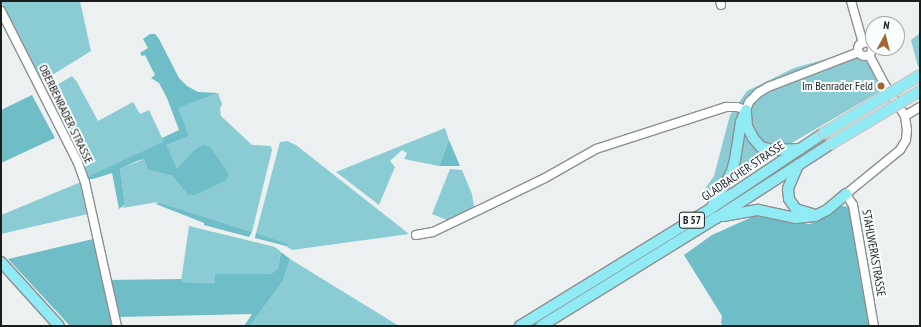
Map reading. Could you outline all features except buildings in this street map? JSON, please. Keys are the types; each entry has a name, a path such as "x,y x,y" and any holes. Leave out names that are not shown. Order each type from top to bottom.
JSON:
{"main road":[{"name":"GLADBACHER STRASSE","path":"520,326 710,209 824,133 920,75"},
{"name":"GLADBACHER STRASSE","path":"541,326 716,218 798,164 920,91"},
{"path":"746,110 747,126 753,138 761,146 773,150 800,149"},
{"path":"710,209 731,174 735,160 741,122 746,110"},
{"path":"798,164 788,189 789,199 792,205 800,212 822,213"},
{"path":"716,218 758,210 796,218 815,216 822,213 846,194"},
{"path":"1,262 59,326"}],"street":[{"path":"851,1 863,42 860,45 859,52"},
{"name":"OBERBENRADER STRASSE","path":"1,11 78,163 85,182 117,326"},
{"path":"859,52 865,56"},
{"path":"416,235 433,232 545,178 596,149 726,107 737,107 746,110 749,102 758,93 768,87 859,52"},
{"path":"846,194 900,150 906,140 907,130 905,116 870,56"},
{"path":"905,116 920,107"},
{"name":"STAHLWERKSTRASSE","path":"846,194 853,205 874,326"}],"shaded area":[{"path":"1,1 80,1 91,51 49,77 40,79"},
{"path":"920,33 920,66 918,67 911,40"},
{"path":"150,34 155,34 159,39 179,78 187,86 198,92 218,93 178,108 189,136 167,145 177,168 193,151 203,145 210,147 229,174 226,180 195,195 188,195 172,176 148,170 144,159 137,161 120,169 125,204 119,209 112,173 93,179 87,179 87,177 163,142 162,138 179,130 167,98 159,83 151,78 155,75 145,55 142,56 140,53 148,48 143,39"},
{"path":"851,52 866,58 881,91 699,197 714,176 730,115 747,91 794,68"},
{"path":"72,76 77,82 98,121 133,102 140,114 149,110 164,142 86,178 71,139 49,98 52,88"},
{"path":"218,93 222,104 220,109 221,116 252,145 271,146 272,150 252,232 158,202 122,208 125,204 120,169 144,159 148,170 172,176 188,195 193,151 177,168 167,145 189,136 177,108"},
{"path":"32,95 55,138 1,163 1,110"},
{"path":"445,128 449,140 439,166 404,159 407,153 402,150 390,161 395,167 379,205 336,172"},
{"path":"449,140 460,166 439,166"},
{"path":"287,141 296,145 409,234 292,250 286,246 287,244 256,233 280,142"},
{"path":"450,169 462,170 472,194 474,207 472,211 449,221 432,214"},
{"path":"81,182 88,214 1,234 1,215"},
{"path":"158,202 252,232 249,237 204,225 204,223 156,204"},
{"path":"841,206 851,207 869,326 723,326 721,323 722,316 684,255 712,235 754,216 810,224 827,216"},
{"path":"189,226 275,247 281,252 278,268 271,274 216,274 215,283 181,282"},
{"path":"256,233 288,244 286,246 255,238"},
{"path":"93,239 114,326 70,326 8,259"},
{"path":"281,252 290,259 283,281 250,326 244,326 252,314 118,317 108,280 182,279 182,282 215,283 215,274 271,274 278,268"},
{"path":"290,259 399,326 250,326 283,281"}],"place":[{"name":"Im Benrader Feld","path":"881,86"}]}
